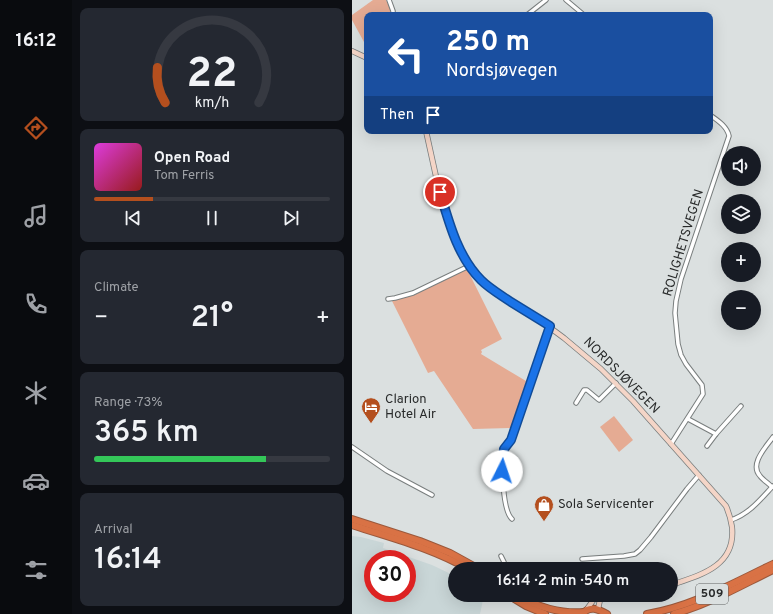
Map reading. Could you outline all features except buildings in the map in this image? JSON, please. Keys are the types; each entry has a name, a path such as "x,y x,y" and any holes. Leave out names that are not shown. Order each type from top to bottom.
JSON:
{"highway":[{"path":"352,519 431,545 466,562"},
{"path":"352,525 434,552 454,562"},
{"name":"509","path":"647,614 674,608 698,600 773,564"},
{"name":"509","path":"674,614 712,600 773,570"},
{"path":"518,602 544,614"},
{"path":"529,602 550,610 570,614 584,612 591,608 607,614"}],"street":[{"path":"389,0 393,12"},
{"path":"531,12 546,0"},
{"path":"566,0 580,12"},
{"path":"352,51 364,57"},
{"name":"ROLIGHETSVEGEN","path":"671,444 703,394 702,385 681,356 678,344 675,313 676,301 682,279 729,136 727,130 713,118"},
{"name":"NORDSJØVEGEN","path":"427,134 437,181 448,220 469,266 482,281 492,289 550,326 587,356 616,384 671,444 723,502 729,512 731,520 732,544 728,554 722,562 705,572 678,582"},
{"path":"388,299 413,293 469,266"},
{"path":"512,519 508,515 505,495 502,471 503,452 511,440 550,326"},
{"path":"576,403 584,390 587,390 600,400 616,384"},
{"path":"707,446 740,406"},
{"path":"688,419 716,434"},
{"path":"731,520 750,510 772,486 759,476 756,467 757,460 773,436"},
{"path":"352,447 387,471 432,495"},
{"path":"582,558 635,554 651,537 699,475"},
{"path":"501,556 504,562"},
{"path":"584,612 592,602"}],"shaded area":[{"path":"373,0 386,0 391,12 364,12 364,42 352,20 352,15"},
{"path":"467,269 502,339 481,350 481,354 526,381 525,391 512,428 473,429 434,371 428,373 392,301 414,295"},
{"path":"614,416 633,440 619,452 600,427"},
{"path":"352,536 384,543 383,548 389,550 364,550 364,602 416,602 416,559 448,573 448,602 483,602 480,614 352,614"}],"place":[{"name":"Clarion Hotel Air","path":"371,424"},
{"name":"Sola Servicenter","path":"544,522"}],"route":[{"path":"440,192 455,238 469,266 482,281 492,289 550,326 511,440 503,452 502,471"}]}
